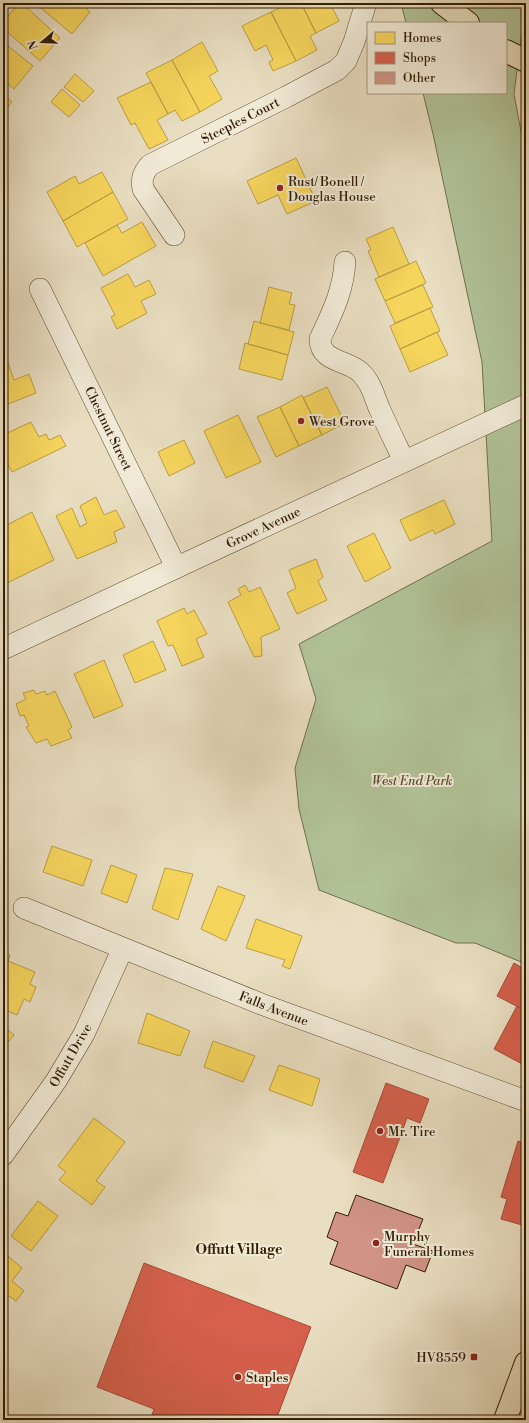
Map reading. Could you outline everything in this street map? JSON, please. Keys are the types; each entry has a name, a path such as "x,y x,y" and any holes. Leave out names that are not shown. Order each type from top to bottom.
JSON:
{"main road":[{"path":"442,3 467,22"},
{"path":"507,52 526,61"},
{"path":"505,1420 526,1363"}],"street":[{"name":"Steeples Court","path":"174,235 143,189 141,181 145,171 150,165 337,70 346,61 354,42 366,3"},
{"path":"345,262 340,294 320,339 320,346 325,354 359,371 366,378 371,386 404,461"},
{"name":"Chestnut Street","path":"40,289 176,567"},
{"name":"Grove Avenue","path":"3,649 176,567 525,406"},
{"name":"Falls Avenue","path":"24,908 261,1004 526,1101"},
{"name":"Offutt Drive","path":"3,1155 56,1081 84,1034 123,948"}],"green space":[{"name":"West End Park","path":"401,3 524,3 525,6 514,94 526,158 526,964 475,943 456,943 319,890 299,809 295,768 316,699 299,644 492,541 482,362 423,94 507,94 507,22 406,22"}],"building: Homes":[{"path":"35,3 80,3 90,12 72,34"},
{"path":"290,3 301,3 316,33 310,36 317,50 296,61 271,12"},
{"path":"301,3 330,3 339,21 316,33"},
{"path":"18,4 23,8 25,6 60,38 40,61 3,28 3,22"},
{"path":"271,12 296,61 273,71 269,62 273,60 266,45 255,51 242,26"},
{"path":"3,42 33,66 14,89 3,80"},
{"path":"202,42 218,71 209,76 222,99 200,112 172,60"},
{"path":"172,60 200,112 182,121 175,110 168,114 146,73"},
{"path":"75,74 94,91 83,102 64,87"},
{"path":"151,82 168,114 157,120 168,140 149,149 135,123 131,125 117,98"},
{"path":"62,89 80,105 69,117 51,102"},
{"path":"3,94 12,102 3,112"},
{"name":"Rust/ Bonell / Douglas House","path":"296,158 316,201 287,214 278,195 258,204 247,181"},
{"path":"102,172 113,192 63,221 47,192 75,176 79,184"},
{"path":"113,192 128,219 77,247 63,221"},
{"path":"142,222 156,246 103,276 85,243 117,225 122,233"},
{"path":"393,227 409,264 379,277 368,251 371,250 366,239"},
{"path":"416,261 426,283 385,301 375,279"},
{"path":"128,274 135,287 149,280 156,294 141,301 147,313 117,329 111,317 115,315 101,288"},
{"path":"423,285 433,307 395,323 385,301"},
{"path":"269,287 292,293 289,304 295,305 289,330 260,323"},
{"path":"430,308 440,331 400,349 390,326"},
{"path":"254,321 294,332 288,355 248,344"},
{"path":"437,332 448,355 410,372 400,349"},
{"path":"245,343 288,355 282,380 239,369"},
{"path":"8,363 14,380 29,374 36,393 3,406 3,365"},
{"path":"327,387 345,423 322,435 303,398"},
{"name":"West Grove","path":"302,395 322,435 299,446 280,407"},
{"path":"280,407 299,446 276,457 257,417"},
{"path":"238,415 261,462 226,478 204,431"},
{"path":"31,422 39,437 46,434 49,440 60,435 66,446 12,472 4,457 3,458 3,435"},
{"path":"184,440 195,463 169,476 158,452"},
{"path":"96,497 104,515 116,510 125,527 114,532 117,542 77,559 56,516 72,508 80,527 87,523 80,506"},
{"path":"444,500 455,524 435,534 433,530 410,541 400,520"},
{"path":"32,512 54,560 7,583 3,574 3,527"},
{"path":"374,533 391,568 365,582 347,546"},
{"path":"316,559 323,577 318,581 327,600 297,614 287,593 296,588 289,570"},
{"path":"245,585 249,592 260,587 280,629 261,637 262,656 254,657 228,602 241,595 238,589"},
{"path":"184,608 187,614 194,610 207,634 196,639 204,657 182,666 173,645 168,646 157,621"},
{"path":"153,641 166,670 135,683 123,655"},
{"path":"104,660 123,706 94,718 74,674"},
{"path":"34,690 36,694 45,691 47,695 55,691 72,727 68,730 72,738 51,746 47,739 36,743 26,727 29,726 24,715 20,716 16,704 26,699 23,693"},
{"path":"52,846 92,860 83,886 43,872"},
{"path":"111,865 137,875 127,903 101,893"},
{"path":"165,868 193,874 178,920 152,909"},
{"path":"218,886 245,896 226,941 201,929"},
{"path":"256,919 302,936 290,969 282,966 285,960 246,948"},
{"path":"3,952 10,955 8,961 35,972 30,984 36,987 30,1002 24,999 17,1015 3,1009"},
{"path":"147,1013 190,1031 180,1056 138,1043"},
{"path":"3,1026 14,1035 3,1048"},
{"path":"213,1041 255,1056 243,1082 204,1067"},
{"path":"279,1065 320,1079 312,1106 269,1090"},
{"path":"94,1118 125,1142 96,1181 105,1187 92,1205 59,1180 66,1172 58,1166"},
{"path":"38,1201 58,1216 31,1251 11,1236"},
{"path":"3,1252 22,1268 12,1281 24,1291 16,1301 3,1292"}],"building: Shops":[{"path":"514,963 526,970 526,1011 497,996"},
{"path":"517,1006 526,1011 526,1066 494,1049"},
{"path":"386,1083 429,1099 420,1123 407,1118 383,1183 353,1172"},
{"path":"518,1141 526,1144 526,1212 522,1225 501,1219 507,1199 501,1197"},
{"path":"144,1263 311,1327 276,1420 150,1420 154,1409 97,1387"}],"building: Other":[{"name":"Murphy Funeral Homes","path":"356,1195 423,1219 413,1244 433,1251 425,1272 406,1265 397,1289 330,1264 338,1242 327,1237 336,1212 348,1216"}],"place":[{"name":"Rust/ Bonell / Douglas House","path":"280,188"},
{"name":"West Grove","path":"301,421"},
{"name":"Mr. Tire","path":"380,1131"},
{"name":"Murphy Funeral Homes","path":"376,1243"},
{"name":"HV8559","path":"474,1357"},
{"name":"Staples","path":"238,1377"}],"district":[{"name":"Offutt Village","path":"239,1249"}]}
